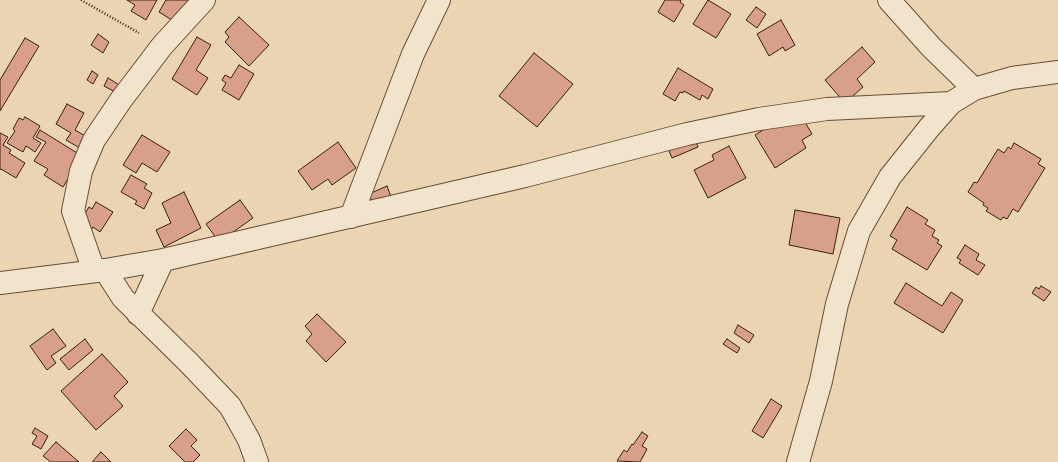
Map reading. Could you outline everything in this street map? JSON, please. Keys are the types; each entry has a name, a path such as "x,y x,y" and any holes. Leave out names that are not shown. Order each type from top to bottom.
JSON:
{"street":[{"path":"204,0 162,46 121,100 94,140 81,172 73,211 100,270 138,314 189,363 230,406 249,440 257,462"},
{"path":"351,217 413,54 439,0"},
{"path":"888,0 931,47 974,89"},
{"path":"798,462 821,381 837,304 859,231 890,177 951,103 974,89 1012,78 1058,72"},
{"path":"0,283 163,260 526,176 688,134 759,119 827,109 951,103"},
{"path":"138,314 163,260"}],"path":[{"path":"81,0 162,46"}],"building":[{"path":"127,0 157,0 146,20 131,11 135,5"},
{"path":"166,0 192,0 178,24 159,12"},
{"path":"665,0 681,0 680,2 684,5 674,22 658,12"},
{"path":"708,0 731,14 716,38 693,24"},
{"path":"756,7 766,14 757,28 746,20"},
{"path":"239,17 269,45 249,66 225,42 229,37 225,32"},
{"path":"781,20 795,45 785,51 783,47 769,56 757,34"},
{"path":"98,34 109,42 103,53 91,45"},
{"path":"197,37 211,45 196,70 208,78 197,95 172,79"},
{"path":"25,38 39,46 0,111 0,80"},
{"path":"862,47 875,62 857,79 863,87 845,103 825,80"},
{"path":"534,53 573,84 537,127 499,96"},
{"path":"239,65 254,74 239,100 222,90 226,83 222,80 225,75 231,78"},
{"path":"678,68 713,89 708,99 702,95 700,100 684,91 683,93 680,92 675,101 663,94"},
{"path":"92,71 98,75 93,84 87,80"},
{"path":"108,78 121,86 117,93 104,86"},
{"path":"67,104 84,113 75,130 92,140 85,151 66,140 71,133 56,124"},
{"path":"25,117 40,126 33,138 41,143 35,152 26,146 23,152 7,143 15,131 13,129 19,118 23,120"},
{"path":"802,117 812,134 802,140 806,148 775,168 755,135 783,118"},
{"path":"40,130 82,156 63,187 44,175 48,169 34,161 46,142 36,137"},
{"path":"0,133 8,137 3,145 11,150 9,153 25,163 16,178 1,169 0,170"},
{"path":"142,135 170,152 157,172 142,163 136,173 123,165"},
{"path":"695,140 698,147 672,158 666,144"},
{"path":"338,142 356,168 332,185 328,179 312,190 298,171"},
{"path":"1014,143 1041,159 1038,164 1045,168 1018,212 1013,209 1007,219 1003,217 1001,220 986,211 988,208 983,205 984,203 968,192 974,182 977,183 998,149 1004,153 1008,147 1011,149"},
{"path":"729,146 746,178 708,198 694,170 714,160 712,155"},
{"path":"131,175 147,184 144,188 152,193 144,209 135,204 137,201 121,192"},
{"path":"387,186 392,199 372,202 369,194"},
{"path":"184,192 201,228 164,247 156,230 171,223 162,203"},
{"path":"240,200 253,218 219,242 206,224"},
{"path":"96,202 113,212 100,232 93,227 88,235 81,220 89,207 92,209"},
{"path":"907,207 928,220 925,224 935,230 932,236 939,240 937,243 942,246 927,270 892,249 897,240 890,236"},
{"path":"795,210 840,218 833,254 789,245"},
{"path":"965,245 979,254 976,260 985,265 978,275 959,263 961,260 957,258"},
{"path":"906,283 942,306 951,292 963,300 943,333 894,303"},
{"path":"1041,286 1051,292 1044,301 1032,293 1036,287 1039,289"},
{"path":"317,314 346,342 326,362 306,341 312,334 305,326"},
{"path":"738,325 754,335 749,343 734,333"},
{"path":"53,329 66,346 51,356 56,363 47,370 30,346"},
{"path":"85,339 93,350 69,370 60,359"},
{"path":"727,339 740,348 737,353 723,344"},
{"path":"102,354 128,382 114,396 123,406 96,430 61,391"},
{"path":"771,399 782,406 763,438 752,431"},
{"path":"35,428 48,436 41,449 32,444 37,436 32,433"},
{"path":"186,429 197,440 191,446 200,455 193,462 185,462 169,446"},
{"path":"642,432 648,436 642,446 647,449 640,462 617,461 624,450 627,452"},
{"path":"56,442 79,462 51,462 43,456"},
{"path":"101,452 111,462 92,462"}]}
